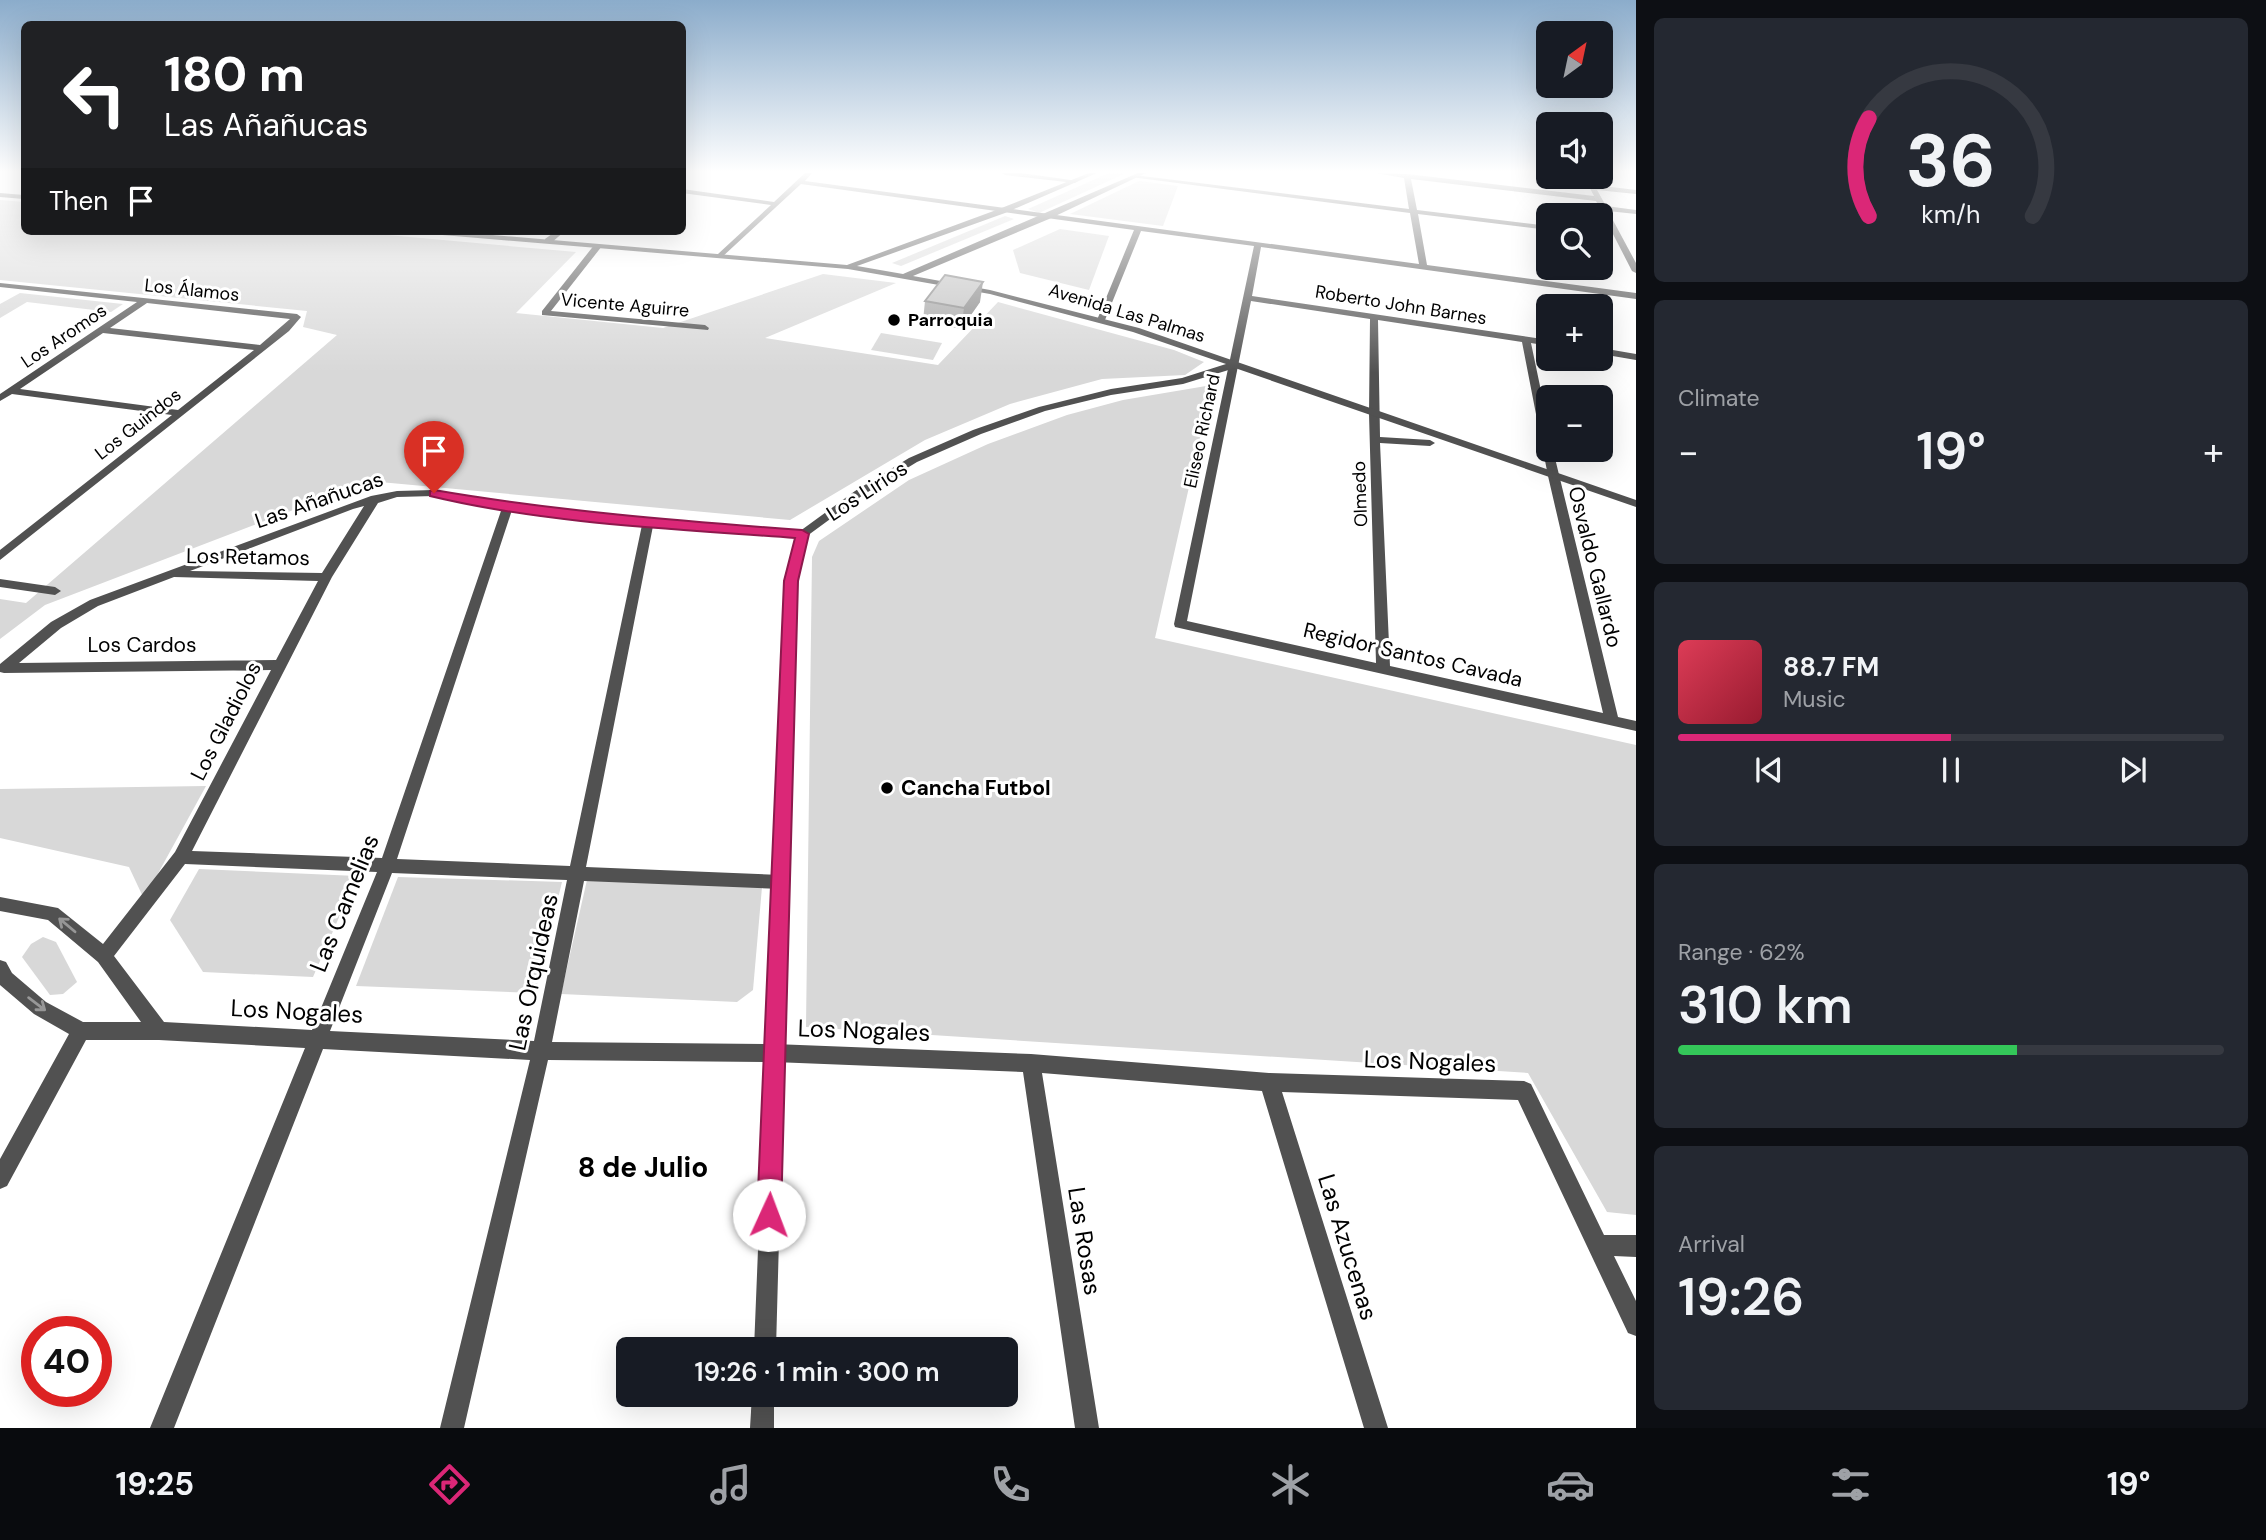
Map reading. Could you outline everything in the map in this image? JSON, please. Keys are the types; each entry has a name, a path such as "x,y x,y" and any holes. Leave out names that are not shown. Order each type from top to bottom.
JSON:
{"street":[{"name":"Avenida Las Palmas","path":"530,240 848,267 990,292 1101,320 1636,504"},
{"path":"721,256 738,240"},
{"path":"848,267 923,240"},
{"path":"905,276 993,240"},
{"path":"1101,320 1134,240"},
{"path":"1215,240 1636,296"},
{"path":"1418,240 1424,268"},
{"path":"1617,240 1625,248 1636,271"},
{"name":"Eliseo Richard","path":"1180,624 1258,245"},
{"name":"Vicente Aguirre","path":"598,246 545,313 705,328"},
{"path":"1625,248 1636,249"},
{"name":"Los Álamos","path":"0,285 297,317"},
{"path":"0,299 20,287"},
{"name":"Roberto John Barnes","path":"1248,298 1536,342"},
{"name":"Los Aromos","path":"0,398 145,301"},
{"name":"Los Guindos","path":"0,556 262,348 297,317"},
{"name":"Olmedo","path":"1374,317 1374,414 1383,670"},
{"path":"101,330 262,348"},
{"name":"Osvaldo Gallardo","path":"1526,340 1553,476 1612,721"},
{"path":"1613,353 1636,357"},
{"name":"Los Lirios","path":"802,534 859,493 913,460 977,432 1042,409 1111,392 1183,381 1234,365"},
{"path":"10,391 180,413"},
{"path":"1376,440 1430,443"},
{"name":"Las Añañucas","path":"4,668 56,625 94,603 375,499 397,494 434,493 508,506 648,522 802,534"},
{"name":"Los Gladiolos","path":"104,956 181,857 326,577 375,499"},
{"name":"Las Camelias","path":"162,1428 387,866 508,506"},
{"name":"Las Orquideas","path":"452,1428 541,1051 579,874 648,522"},
{"path":"765,1337 791,581 802,534"},
{"name":"Los Retamos","path":"170,575 326,577"},
{"path":"0,583 55,591"},
{"name":"Regidor Santos Cavada","path":"1180,624 1636,726"},
{"name":"Los Cardos","path":"4,668 281,665"},
{"path":"181,857 781,882"},
{"path":"0,904 52,913 104,956 159,1031"},
{"name":"Los Nogales","path":"2,976 40,1008 81,1031 159,1031 541,1051 774,1053 1031,1062 1269,1082 1524,1091 1597,1244"},
{"path":"0,1180 81,1031"},
{"name":"Las Rosas","path":"1031,1062 1087,1428"},
{"name":"Las Azucenas","path":"1269,1082 1376,1428"},
{"path":"1636,1246 1597,1244 1636,1325"},
{"path":"762,1428 763,1407"}],"shaded area":[{"path":"0,240 438,240 576,252 516,313 663,328 823,274 896,283 765,338 938,365 998,302 1174,350 1204,362 1185,375 1102,379 1010,404 925,440 790,520 369,481 45,605 0,639 0,599 26,603 337,335 303,327 307,311 0,280"},
{"path":"948,240 964,240 901,266 892,263"},
{"path":"1036,240 1108,240 1089,290 1020,273 1013,250"},
{"path":"20,293 123,304 111,312 27,302 0,318 0,304"},
{"path":"881,333 942,343 933,360 871,350"},
{"path":"1212,385 1155,638 1636,745 1636,1215 1607,1212 1528,1073 806,1027 812,557 819,541 909,480 988,444 1067,415 1123,400"},
{"path":"206,786 144,899 129,867 0,838 0,789"},
{"path":"199,869 357,876 313,977 203,972 170,920"},
{"path":"398,877 562,882 535,993 356,986"},
{"path":"587,880 762,887 753,990 737,1002 561,994"},
{"path":"43,937 56,942 77,982 63,994 50,995 22,957 31,944"}],"building":[{"path":"945,275 983,282 964,308 925,301"}],"place":[{"name":"Parroquia","path":"894,320"},
{"name":"Cancha Futbol","path":"887,788"}],"district":[{"name":"8 de Julio","path":"643,1167"}],"route":[{"path":"434,493 508,506 648,522 802,534 791,581 769,1215"}]}
